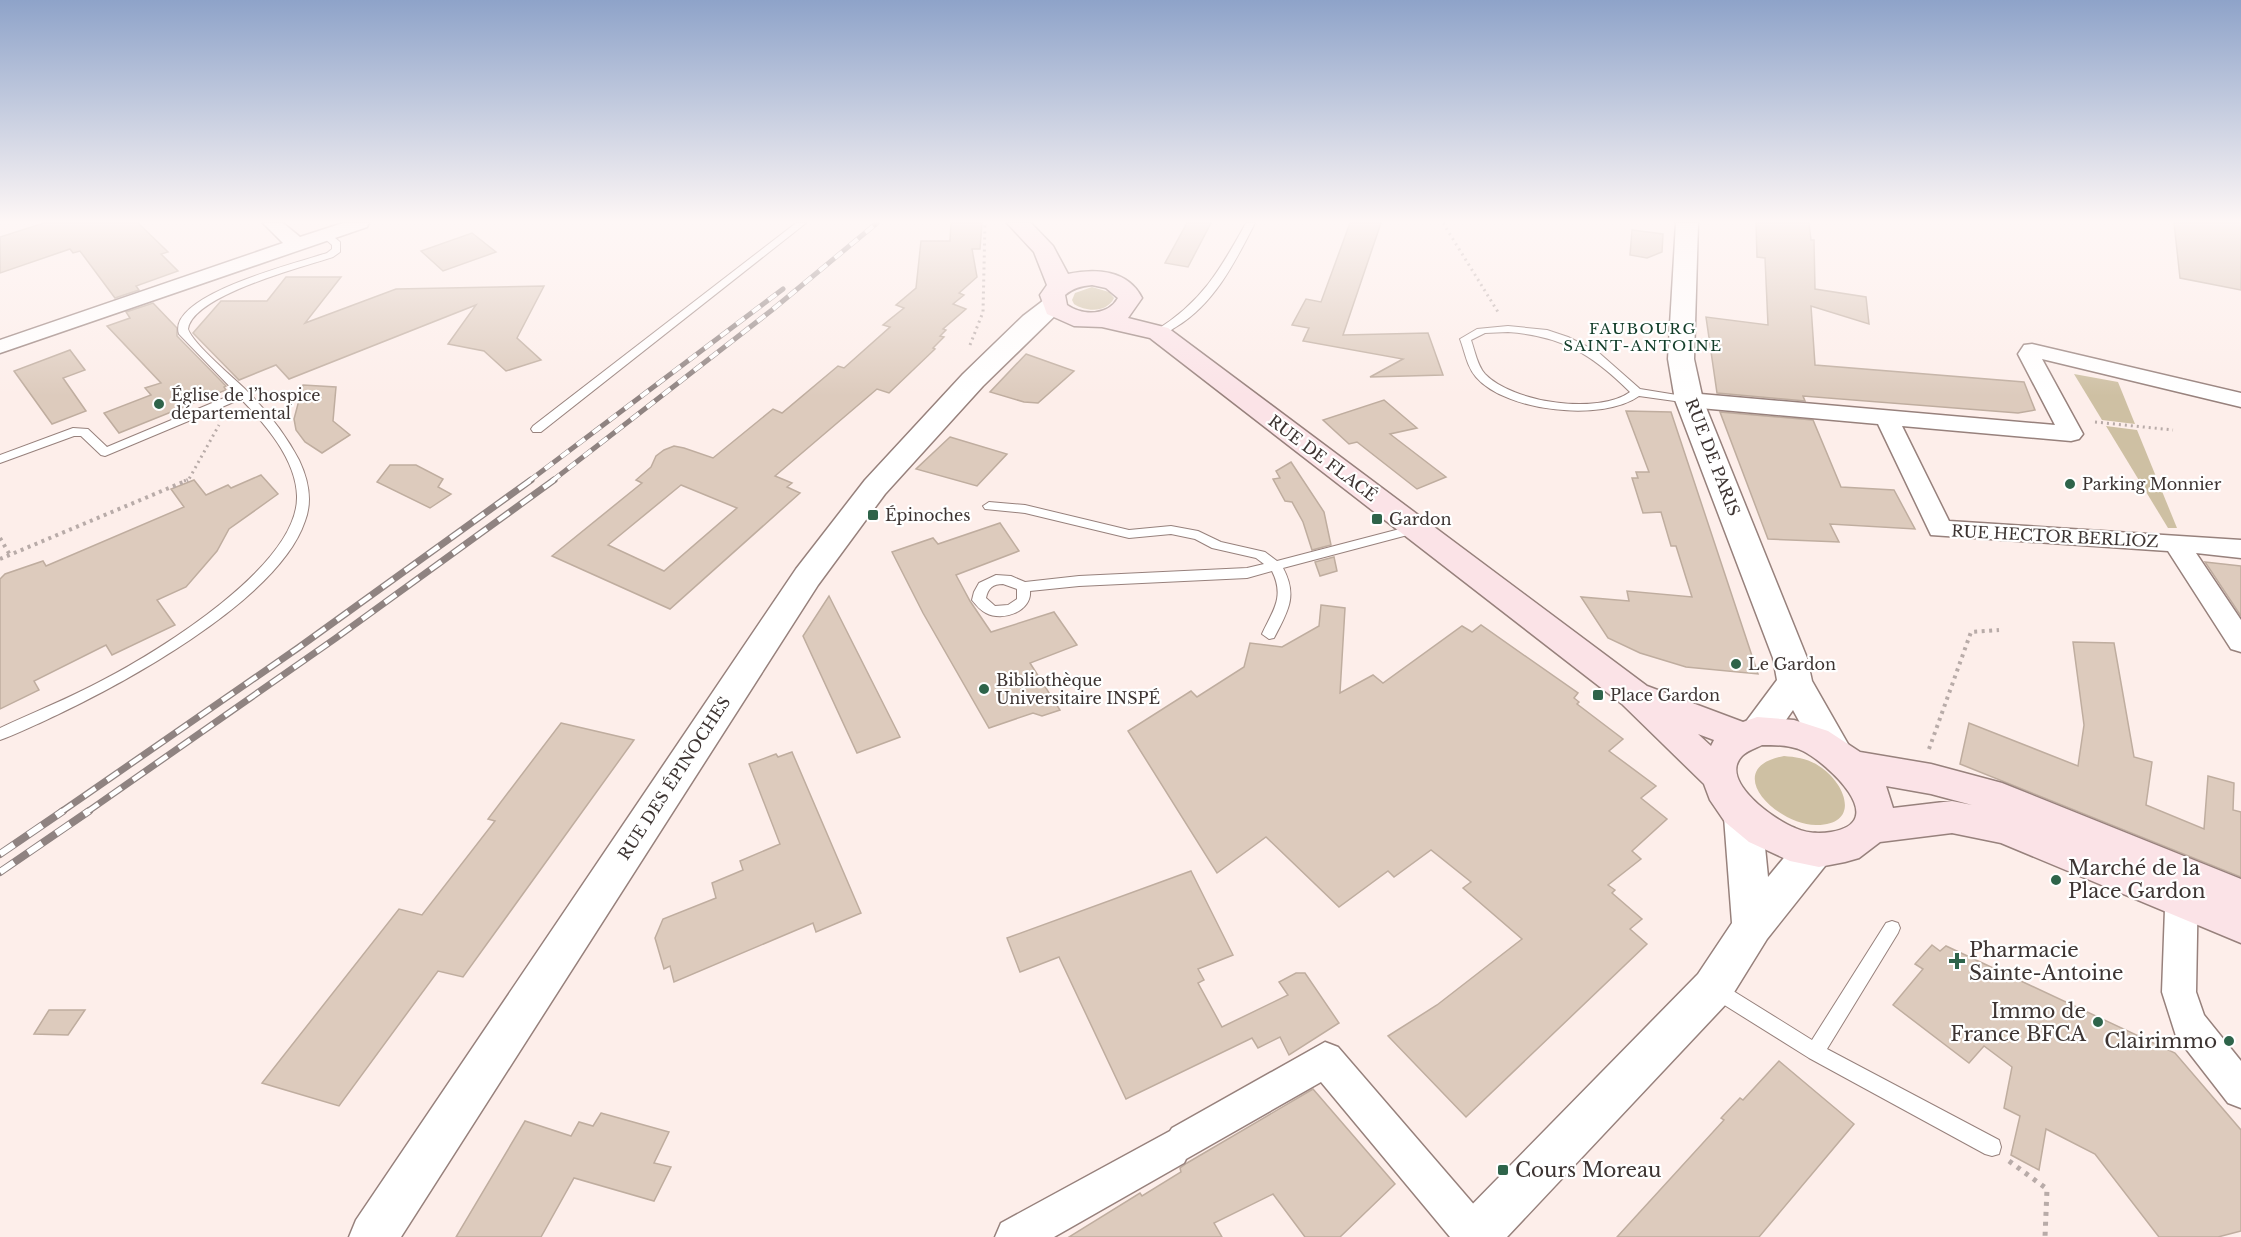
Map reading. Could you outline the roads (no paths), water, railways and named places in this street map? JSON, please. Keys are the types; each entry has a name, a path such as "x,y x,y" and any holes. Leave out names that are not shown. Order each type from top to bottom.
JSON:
{"main road":[{"path":"1057,281 1061,303"},
{"name":"RUE DE FLACÉ","path":"1076,281 1069,282 1061,303 1102,319 1157,331"},
{"name":"RUE DE FLACÉ","path":"1107,281 1122,286 1130,298 1128,304 1150,320 1157,331 1634,695 1719,776"},
{"path":"1102,319 1119,313 1128,304"},
{"name":"RUE DE FLACÉ","path":"1634,695 1750,734"},
{"path":"1844,759 1865,781 1873,797 1875,813 1871,827 1859,840 1840,848 1815,849 1777,839 1743,816 1723,789 1719,776 1719,763 1723,752 1750,734 1791,733 1844,759 2002,798 2182,887 2241,925"},
{"path":"1871,827 1952,818 2006,828 2182,887 2241,897"}],"street":[{"path":"0,348 194,281"},
{"name":"RUE DE PARIS","path":"1684,281 1681,359 1689,400 1790,658 1795,682 1844,759"},
{"name":"RUE DES ÉPINOCHES","path":"373,1237 807,577 870,492 973,380 1009,346 1050,330 1061,303"},
{"path":"1689,400 2071,434 2029,354 2032,350 2241,400"},
{"name":"RUE HECTOR BERLIOZ","path":"1886,416 1940,529 2241,549"},
{"path":"2176,543 2241,642"},
{"path":"1750,734 1795,682"},
{"path":"1743,816 1753,926"},
{"path":"1015,1237 1178,1146 1325,1059 1474,1237 1713,988 1753,926 1815,849"},
{"path":"2182,887 2179,992 2189,1024 2241,1090"}],"lane":[{"path":"0,734 123,676 188,634 255,579 287,544 303,509 302,482 290,453 183,332 183,322 193,310 226,291 256,281"},
{"path":"537,429 727,281"},
{"path":"1157,331 1186,318 1219,281"},
{"path":"1637,392 1621,402 1588,407 1540,402 1498,388 1482,378 1465,339 1477,329 1537,330 1559,335 1612,366 1637,392 1689,400"},
{"path":"0,459 73,432 84,432 105,452 239,396"},
{"path":"989,507 1025,509 1129,534 1171,530 1198,535 1217,545 1260,555 1276,567 1285,584 1284,601 1269,634"},
{"path":"1023,587 1078,581 1247,573 1415,529"},
{"path":"1815,1052 1892,928"},
{"path":"1713,988 1815,1052 1992,1147"}],"railway":[{"path":"552,481 807,281"},
{"path":"529,481 783,289"},
{"path":"61,812 298,648 531,480"},
{"path":"87,812 336,638 554,480"},
{"path":"0,854 63,811"},
{"path":"0,872 89,811"}],"place":[{"name":"Église de l’hospice départemental","path":"159,404"},
{"name":"Parking Monnier","path":"2070,484"},
{"name":"Épinoches","path":"873,515"},
{"name":"Gardon","path":"1377,519"},
{"name":"Le Gardon","path":"1736,664"},
{"name":"Bibliothèque Universitaire INSPÉ","path":"984,689"},
{"name":"Place Gardon","path":"1598,695"},
{"name":"Marché de la Place Gardon","path":"2056,880"},
{"name":"Pharmacie Sainte-Antoine","path":"1957,961"},
{"name":"Immo de France BFCA","path":"2098,1022"},
{"name":"Clairimmo","path":"2229,1041"},
{"name":"Cours Moreau","path":"1503,1170"}],"district":[{"name":"FAUBOURG SAINT-ANTOINE","path":"1643,336"}]}
